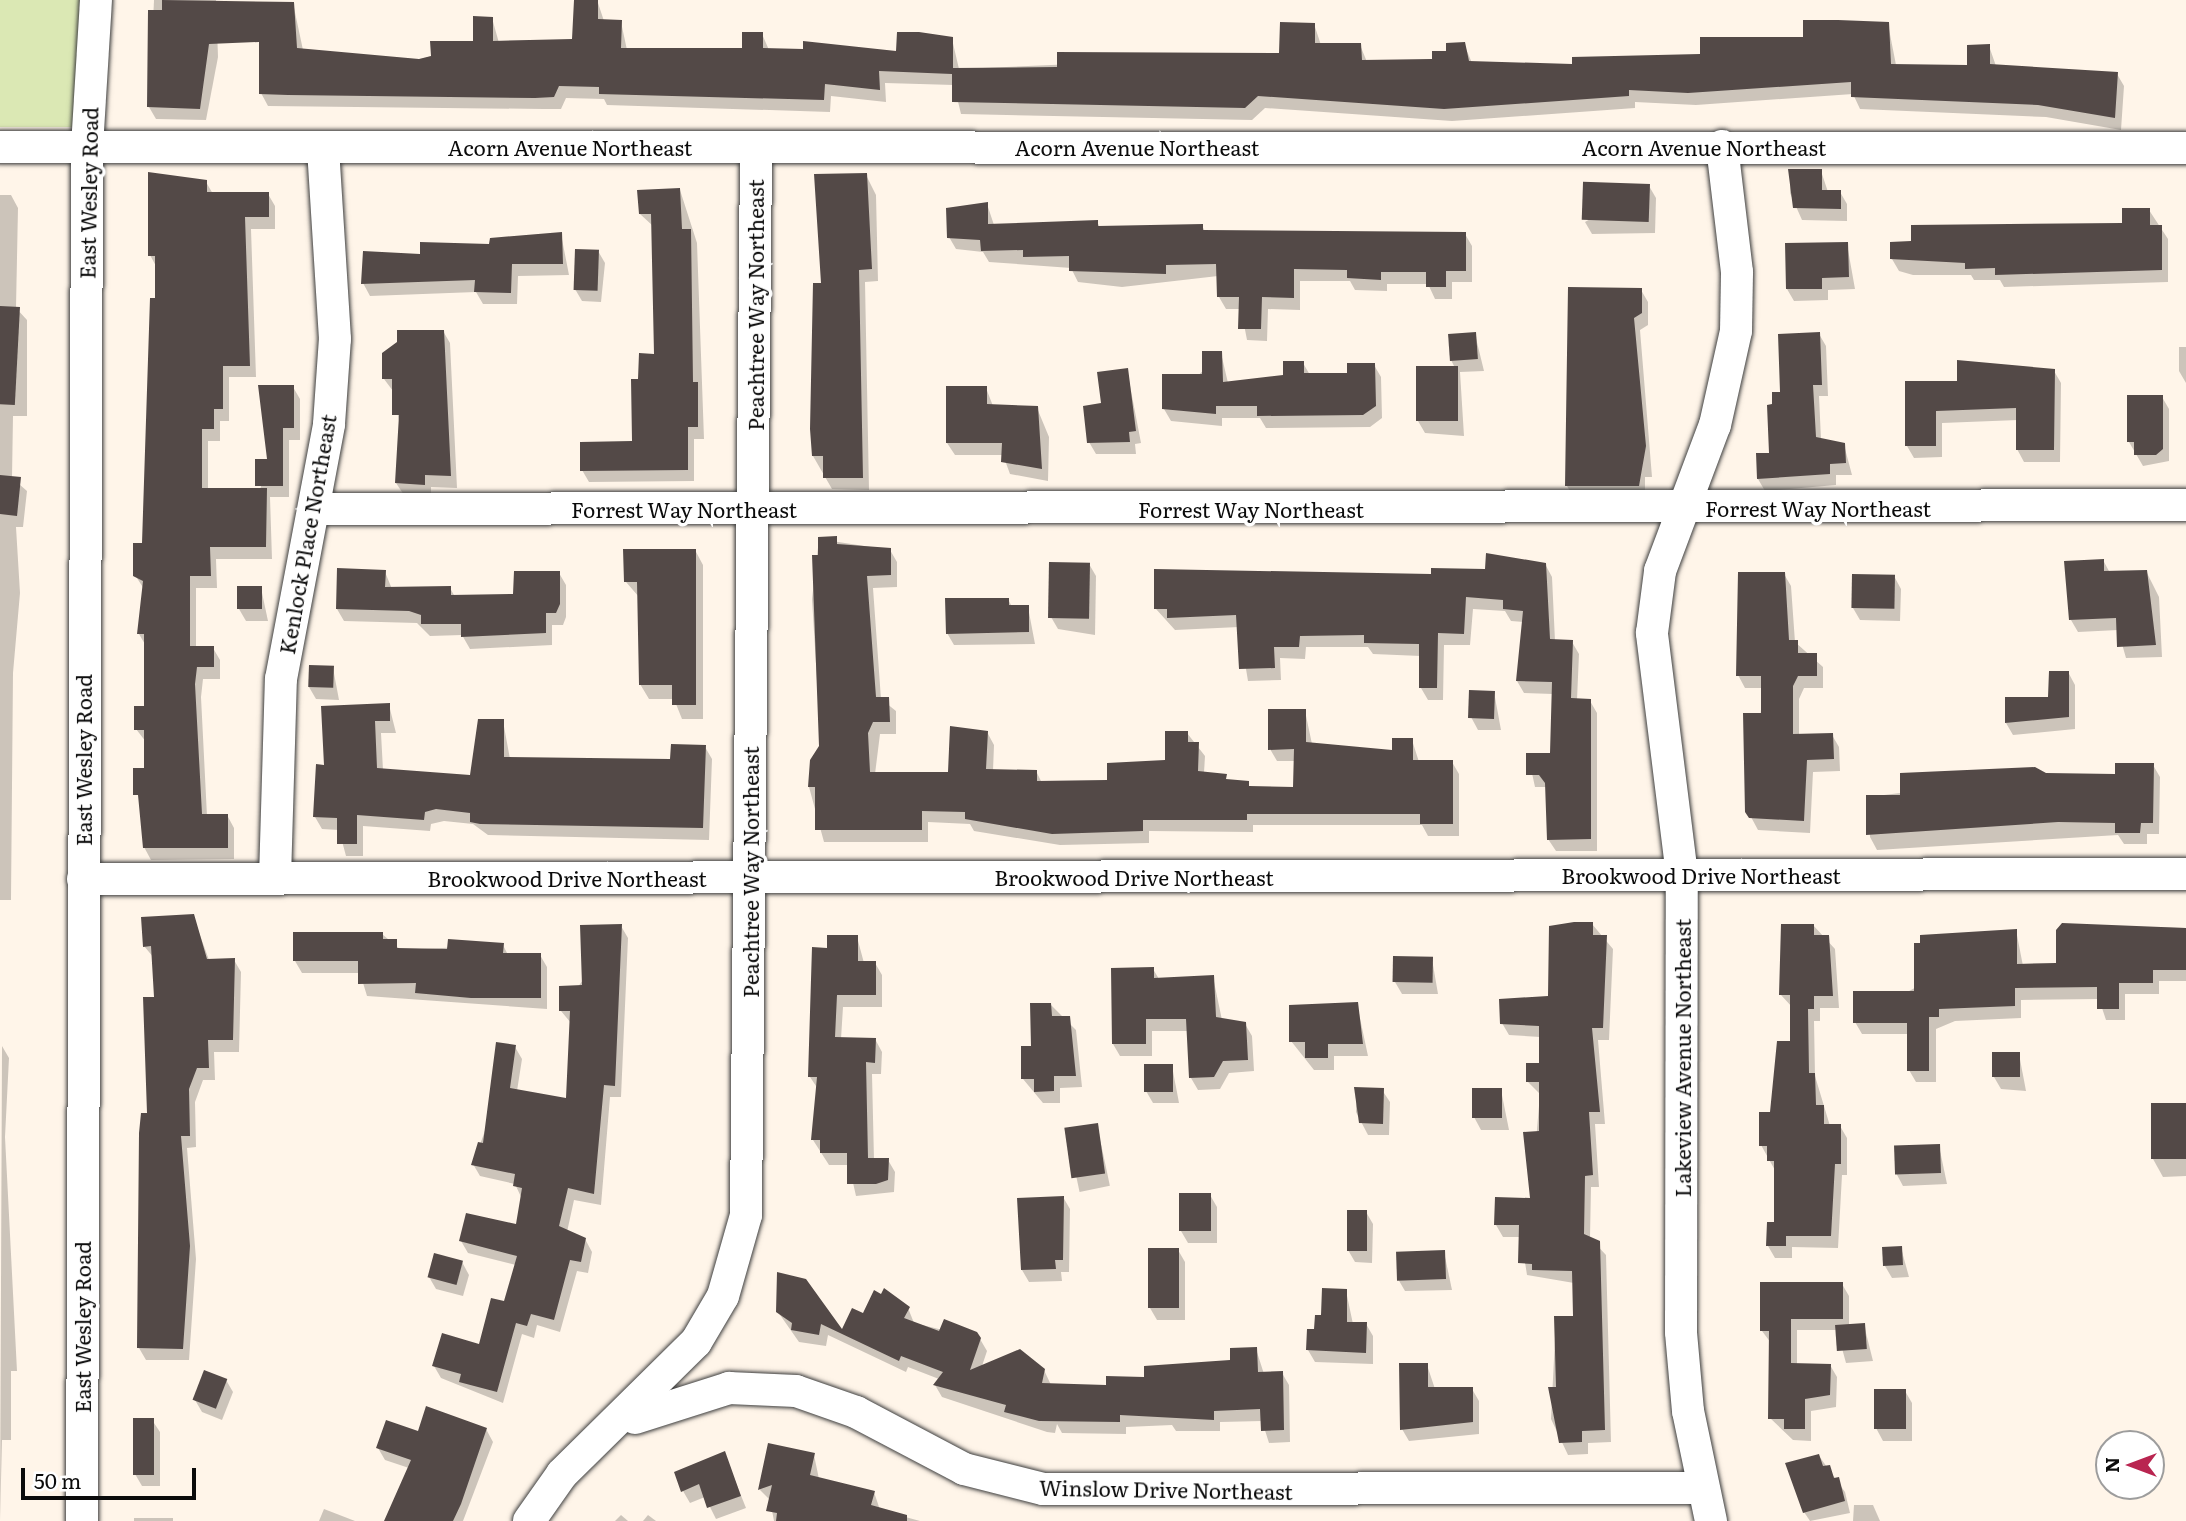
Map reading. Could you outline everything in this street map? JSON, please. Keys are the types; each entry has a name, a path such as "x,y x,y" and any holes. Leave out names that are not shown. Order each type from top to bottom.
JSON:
{"street":[{"name":"East Wesley Road","path":"82,1521 87,147 96,0"},
{"name":"Lakeview Avenue Northeast","path":"1711,1521 1703,1488 1681,1332 1682,876 1652,634 1660,571 1715,425 1736,331 1737,272 1722,146"},
{"name":"Acorn Avenue Northeast","path":"0,147 2186,148"},
{"name":"Kenlock Place Northeast","path":"275,878 281,679 315,509 335,339 323,147"},
{"name":"Peachtree Way Northeast","path":"529,1521 562,1474 696,1342 739,1249 748,1186 756,147"},
{"name":"Forrest Way Northeast","path":"315,509 1683,509 2186,505"},
{"name":"Brookwood Drive Northeast","path":"83,879 2186,874"},
{"name":"Winslow Drive Northeast","path":"614,1425 694,1394 765,1387 831,1401 964,1469 1043,1489 1703,1488"}],"green space":[{"path":"0,0 80,0 80,127 0,127"}],"building":[{"path":"162,0 294,2 297,48 419,59 431,56 430,41 473,41 473,16 493,17 493,41 572,39 574,0 598,0 598,19 622,20 621,48 742,48 742,32 763,32 763,48 803,49 803,41 896,51 897,32 919,32 953,37 953,68 1057,67 1057,52 1279,53 1280,22 1315,23 1315,43 1361,43 1362,60 1432,59 1432,51 1446,51 1446,43 1465,42 1469,61 1572,64 1572,57 1700,54 1700,37 1803,37 1803,20 1838,20 1889,22 1891,64 1967,65 1967,45 1990,44 1990,64 2118,72 2115,118 2038,105 1851,97 1851,82 1688,93 1629,90 1629,96 1444,109 1258,96 1245,108 952,102 952,74 879,71 880,90 825,84 824,100 599,94 599,87 559,86 554,97 535,98 288,95 259,94 259,42 209,44 200,109 147,107 148,10 162,10"},
{"path":"1788,169 1822,169 1822,190 1841,190 1841,209 1793,208"},
{"path":"148,172 207,180 207,192 269,192 269,217 245,217 250,366 223,366 223,409 214,409 214,429 202,429 202,488 267,488 266,547 210,547 211,576 190,576 190,646 214,646 214,667 197,667 195,684 202,814 228,814 228,848 143,848 138,795 133,795 133,768 144,768 144,730 134,730 134,706 144,706 144,634 137,634 143,581 133,576 133,543 142,543 150,298 155,298 155,256 148,256"},
{"path":"867,173 872,269 859,270 863,478 823,478 823,456 812,456 810,429 813,283 821,283 814,174"},
{"path":"1583,182 1650,184 1649,222 1582,220"},
{"path":"680,188 682,229 691,229 693,382 698,382 698,427 688,427 688,470 580,471 580,442 632,441 631,379 638,379 639,353 654,354 651,214 639,214 637,190"},
{"path":"988,202 988,224 1098,220 1098,226 1203,224 1203,230 1466,232 1466,271 1446,271 1446,287 1426,287 1426,272 1381,272 1381,280 1347,278 1347,270 1294,269 1294,298 1262,297 1261,329 1238,329 1239,297 1217,297 1216,264 1166,265 1166,274 1069,271 1069,256 1023,257 1023,250 981,251 980,240 947,238 946,208"},
{"path":"2122,208 2150,208 2150,225 2162,225 2162,270 1995,275 1995,268 1965,269 1965,263 1890,259 1890,242 1911,241 1911,225 2122,223"},
{"path":"562,232 563,264 512,264 511,293 474,292 475,280 361,284 363,251 420,254 420,242 489,244 490,238"},
{"path":"1848,242 1849,277 1822,278 1822,289 1786,289 1785,243"},
{"path":"575,249 599,250 598,291 574,290"},
{"path":"1568,287 1642,288 1642,313 1634,318 1646,446 1639,486 1565,486"},
{"path":"0,306 20,307 15,405 0,404"},
{"path":"397,330 444,330 451,476 425,475 425,485 395,483 399,415 392,415 392,379 382,379 382,353 397,342"},
{"path":"1476,332 1478,359 1450,361 1448,334"},
{"path":"1820,332 1822,385 1813,385 1816,437 1845,443 1846,463 1830,464 1830,474 1757,479 1756,453 1769,453 1767,405 1772,404 1772,392 1780,392 1778,334"},
{"path":"1202,351 1222,351 1223,382 1283,375 1283,361 1304,361 1304,373 1347,373 1347,363 1375,363 1376,406 1363,415 1257,416 1257,406 1216,406 1216,414 1162,409 1162,374 1202,374"},
{"path":"1957,360 2055,369 2054,450 2016,450 2016,408 1936,411 1936,446 1905,446 1905,381 1957,381"},
{"path":"1416,366 1458,366 1458,421 1416,421"},
{"path":"1128,368 1136,431 1129,432 1130,442 1087,443 1083,406 1101,403 1097,372"},
{"path":"258,385 294,385 294,428 283,428 283,486 255,486 255,459 267,459"},
{"path":"946,386 987,386 987,404 1038,406 1042,469 1001,462 1002,443 946,443"},
{"path":"2127,395 2163,395 2163,449 2156,455 2134,455 2134,442 2127,442"},
{"path":"0,475 21,477 17,516 0,514"},
{"path":"837,536 837,544 891,548 891,575 867,576 876,697 889,697 890,722 873,722 868,733 870,772 948,772 950,726 988,731 986,769 1037,770 1037,781 1107,780 1107,763 1165,760 1165,731 1188,731 1188,742 1199,742 1198,771 1227,774 1226,779 1249,781 1249,786 1293,787 1294,749 1268,750 1268,709 1306,709 1306,742 1392,750 1392,738 1413,738 1413,760 1453,760 1453,824 1420,824 1420,814 1247,814 1247,820 1143,820 1143,831 1052,834 965,819 965,812 922,811 922,830 815,830 815,787 808,787 810,760 819,746 812,555 818,555 818,537"},
{"path":"623,549 696,549 696,705 672,705 672,685 639,685 637,582 624,582"},
{"path":"1486,553 1546,563 1550,639 1573,640 1571,698 1591,699 1591,839 1547,840 1545,783 1539,775 1526,775 1526,753 1550,753 1552,682 1516,681 1523,611 1503,609 1503,600 1466,597 1464,634 1438,633 1437,688 1419,688 1419,644 1364,643 1364,635 1300,636 1299,647 1274,647 1275,668 1239,669 1236,615 1167,618 1167,609 1154,609 1154,569 1431,574 1431,568 1485,569"},
{"path":"2104,559 2104,571 2147,570 2156,645 2117,647 2116,618 2069,620 2064,561"},
{"path":"1049,562 1090,563 1089,619 1048,618"},
{"path":"337,568 386,570 385,587 451,586 451,595 513,594 514,571 560,571 560,604 556,613 546,613 546,633 461,637 461,624 421,624 421,615 409,611 336,609"},
{"path":"1738,572 1785,572 1789,640 1798,640 1798,653 1817,653 1817,676 1798,676 1793,686 1793,734 1833,733 1834,759 1807,760 1804,821 1749,818 1745,812 1743,713 1761,713 1761,676 1736,676"},
{"path":"1852,574 1895,575 1894,609 1851,608"},
{"path":"237,586 262,586 262,609 237,609"},
{"path":"945,598 1009,598 1009,605 1029,605 1029,632 946,634"},
{"path":"309,665 334,666 333,688 308,687"},
{"path":"2049,671 2069,671 2069,717 2005,723 2005,697 2048,697"},
{"path":"1469,690 1495,691 1494,719 1468,718"},
{"path":"390,703 390,721 375,721 377,768 470,775 478,719 504,719 504,757 670,759 671,744 706,745 703,828 480,824 470,822 470,813 436,809 425,812 424,820 357,815 357,844 337,844 337,818 313,817 316,764 324,765 321,706"},
{"path":"2115,763 2154,763 2153,823 2141,823 2140,833 2115,833 2115,823 2058,822 1866,835 1866,795 1900,795 1900,773 2035,767 2046,773 2115,774"},
{"path":"194,914 207,959 235,958 233,1040 208,1040 209,1068 197,1068 189,1089 190,1136 181,1136 190,1246 183,1349 137,1348 139,1133 141,1113 147,1113 143,997 154,997 151,946 143,947 141,917"},
{"path":"1593,922 1593,935 1607,935 1603,1028 1592,1028 1600,1112 1589,1112 1593,1175 1585,1176 1584,1234 1600,1241 1605,1430 1582,1431 1582,1442 1559,1443 1548,1387 1556,1387 1554,1316 1573,1316 1572,1271 1532,1270 1532,1264 1518,1263 1519,1225 1494,1225 1495,1197 1530,1198 1523,1132 1539,1131 1539,1082 1526,1082 1526,1063 1539,1063 1539,1026 1500,1024 1499,999 1548,996 1549,926"},
{"path":"2062,923 2186,928 2186,970 2153,970 2153,983 2119,983 2119,1009 2097,1009 2097,987 2015,988 2015,1006 1939,1009 1939,1017 1929,1017 1929,1071 1907,1071 1907,1023 1853,1023 1853,991 1914,991 1914,943 1920,943 1920,935 2017,929 2017,964 2056,963 2056,930"},
{"path":"622,924 615,1086 604,1085 594,1194 568,1188 559,1226 586,1238 581,1262 570,1260 554,1320 531,1314 527,1326 516,1323 497,1392 459,1382 461,1374 432,1366 442,1333 479,1344 491,1298 504,1301 517,1256 459,1241 466,1213 516,1224 522,1188 513,1186 515,1174 471,1165 478,1142 483,1143 496,1042 516,1045 510,1088 566,1098 570,1011 559,1011 559,986 582,985 580,925"},
{"path":"1781,924 1814,924 1814,935 1829,935 1833,996 1814,996 1814,1009 1808,1009 1809,1073 1815,1073 1816,1105 1824,1105 1824,1124 1841,1124 1841,1164 1835,1164 1831,1236 1786,1236 1786,1246 1766,1246 1767,1222 1774,1222 1774,1161 1767,1161 1767,1146 1759,1146 1759,1112 1770,1112 1777,1041 1790,1041 1790,995 1779,995"},
{"path":"293,932 383,932 383,939 397,939 397,948 447,949 448,939 504,943 503,953 541,953 541,998 471,998 415,993 416,983 358,984 358,961 293,961"},
{"path":"827,935 858,935 858,961 876,961 876,995 837,995 835,1037 876,1038 875,1063 866,1062 868,1158 889,1158 888,1180 876,1184 847,1184 847,1153 820,1153 820,1140 811,1140 817,1077 808,1077 812,947 827,948"},
{"path":"1393,956 1433,957 1433,983 1393,982"},
{"path":"1154,967 1154,978 1214,975 1216,1017 1246,1022 1248,1060 1223,1061 1214,1077 1189,1078 1186,1019 1146,1019 1146,1044 1112,1044 1111,968"},
{"path":"1358,1002 1363,1044 1328,1044 1328,1058 1305,1058 1305,1042 1289,1042 1289,1005"},
{"path":"1030,1003 1051,1003 1052,1016 1070,1016 1076,1076 1054,1076 1054,1091 1034,1092 1034,1079 1021,1079 1021,1046 1031,1046"},
{"path":"1992,1052 2020,1052 2020,1077 1992,1077"},
{"path":"1144,1064 1173,1064 1173,1092 1144,1092"},
{"path":"1354,1087 1384,1088 1383,1124 1359,1123"},
{"path":"1472,1088 1502,1088 1502,1118 1472,1118"},
{"path":"2151,1103 2186,1103 2186,1159 2151,1159"},
{"path":"1098,1123 1105,1174 1071,1178 1064,1128"},
{"path":"1940,1144 1941,1173 1895,1175 1894,1146"},
{"path":"1179,1193 1211,1193 1211,1231 1179,1231"},
{"path":"1064,1196 1063,1260 1055,1260 1056,1269 1021,1270 1017,1198"},
{"path":"1347,1210 1367,1210 1367,1251 1347,1251"},
{"path":"1902,1246 1903,1265 1883,1266 1882,1247"},
{"path":"1148,1248 1179,1248 1179,1308 1148,1308"},
{"path":"1445,1250 1446,1279 1397,1281 1396,1252"},
{"path":"434,1253 463,1261 457,1285 428,1277"},
{"path":"777,1272 806,1279 842,1329 852,1308 863,1313 874,1290 881,1294 884,1288 910,1307 904,1318 939,1331 944,1319 977,1332 981,1338 970,1370 1020,1349 1045,1369 1042,1383 1106,1385 1106,1376 1144,1377 1144,1366 1230,1360 1230,1348 1257,1347 1258,1372 1283,1371 1284,1430 1261,1431 1260,1409 1214,1411 1214,1420 1120,1415 1120,1422 1039,1421 1004,1412 1006,1405 933,1385 943,1372 901,1356 899,1361 821,1324 819,1335 791,1330 792,1323 776,1312"},
{"path":"1760,1282 1843,1282 1843,1319 1791,1319 1791,1363 1831,1364 1830,1395 1805,1399 1805,1429 1784,1429 1784,1419 1768,1419 1769,1331 1760,1331"},
{"path":"1322,1288 1347,1289 1347,1322 1367,1322 1366,1353 1306,1350 1307,1329 1314,1329 1315,1315 1321,1315"},
{"path":"1865,1323 1867,1349 1837,1351 1835,1325"},
{"path":"1399,1363 1428,1363 1428,1387 1473,1387 1473,1422 1400,1430"},
{"path":"204,1370 227,1379 216,1409 193,1400"},
{"path":"1874,1389 1906,1389 1906,1429 1874,1429"},
{"path":"426,1406 487,1428 461,1504 453,1521 384,1521 411,1460 376,1448 386,1420 418,1431"},
{"path":"133,1418 154,1418 154,1475 133,1475"},
{"path":"768,1443 815,1453 810,1475 875,1491 871,1505 907,1515 907,1521 776,1521 777,1513 766,1511 772,1485 758,1490"},
{"path":"725,1451 741,1496 707,1508 699,1484 681,1492 674,1472"},
{"path":"1819,1454 1823,1466 1830,1465 1834,1478 1839,1477 1845,1501 1803,1513 1785,1463"}]}
